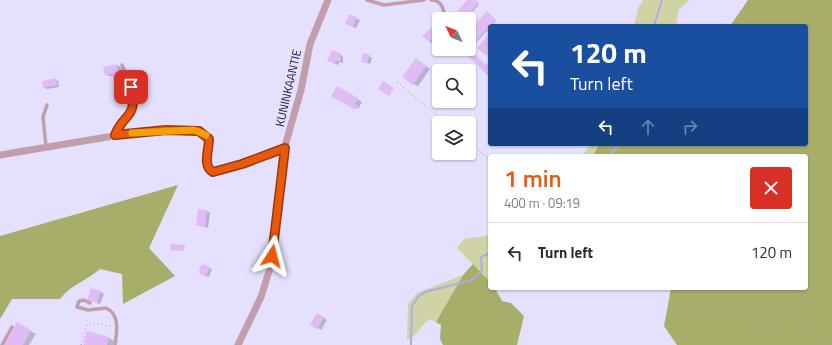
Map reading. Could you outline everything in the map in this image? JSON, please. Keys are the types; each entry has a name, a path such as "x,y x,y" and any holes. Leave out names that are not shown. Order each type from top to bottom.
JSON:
{"street":[{"name":"KUNINKAANTIE","path":"238,345 261,297 270,268 285,148 301,90 310,44 328,0"},
{"path":"0,155 115,135 166,130 199,131 209,139 207,165 209,170 213,172 242,164 285,148"}],"lane":[{"path":"367,0 384,4 424,0"},
{"path":"431,0 439,2 444,7 445,12"},
{"path":"115,135 118,127 130,115 133,109 134,99 122,65"},
{"path":"46,147 43,117 47,105"},
{"path":"90,303 84,300 79,301 77,307 88,310 106,308 111,310 115,318 117,328 115,345"},
{"path":"2,345 12,327"}],"path":[{"path":"397,82 438,116"},
{"path":"476,148 488,158"},
{"path":"750,326 785,322 792,328 816,338 832,340"},
{"path":"81,345 84,331 89,323 106,324 117,328"}],"green space":[{"path":"643,0 690,0 679,9 676,24 634,24 638,8"},
{"path":"748,0 832,0 832,345 677,345 664,326 671,290 808,290 808,154 594,154 598,146 808,146 808,24 731,24"},
{"path":"590,146 598,146 594,154 584,154"},
{"path":"178,185 149,248 175,276 123,304 122,274 100,269 74,286 60,299 12,299 0,319 0,236"},
{"path":"488,235 488,280 457,248 464,239"},
{"path":"473,264 488,280 488,290 496,290 502,301 511,303 524,316 517,345 443,345 440,339 441,325 436,322 463,275"},
{"path":"463,275 436,322 430,319 407,340 408,304 417,293"}],"building":[{"path":"467,0 475,0 479,3 471,12 457,12"},
{"path":"487,11 496,20 492,24 488,24 488,28 476,41 476,23"},
{"path":"349,14 357,17 353,27 345,24"},
{"path":"432,27 432,39 429,42 422,36"},
{"path":"488,35 488,54 486,56 477,48"},
{"path":"332,50 340,53 339,56 341,57 339,62 336,61 335,64 327,61"},
{"path":"363,53 370,55 367,63 361,62"},
{"path":"476,55 486,65 488,63 488,76 468,56"},
{"path":"416,58 426,66 413,85 402,77"},
{"path":"117,64 120,81 114,82 112,74 105,75 103,67"},
{"path":"56,78 57,85 43,88 42,81"},
{"path":"383,81 394,88 393,91 390,91 391,94 389,96 378,89"},
{"path":"337,86 358,98 355,104 358,105 357,109 354,109 331,96"},
{"path":"198,209 207,210 205,227 196,225"},
{"path":"171,244 185,245 184,251 170,250"},
{"path":"202,264 210,267 206,276 199,274 200,271 198,270"},
{"path":"91,288 101,291 97,303 87,300"},
{"path":"317,313 324,317 317,329 310,325"},
{"path":"17,322 31,330 23,345 4,345"},
{"path":"87,331 109,337 107,345 83,345"}],"waterway":[{"path":"655,24 662,0"},
{"path":"610,154 618,146"},
{"path":"411,345 412,306 418,297 425,292 472,280 482,271 481,257 488,254"}],"slow traffic":[{"path":"132,133 143,131 194,130 206,135"}],"route":[{"path":"131,87 134,99 133,109 130,115 118,127 115,135 143,131 199,131 206,135 209,139 206,161 209,170 213,172 242,164 285,148 283,153 272,256"}]}
